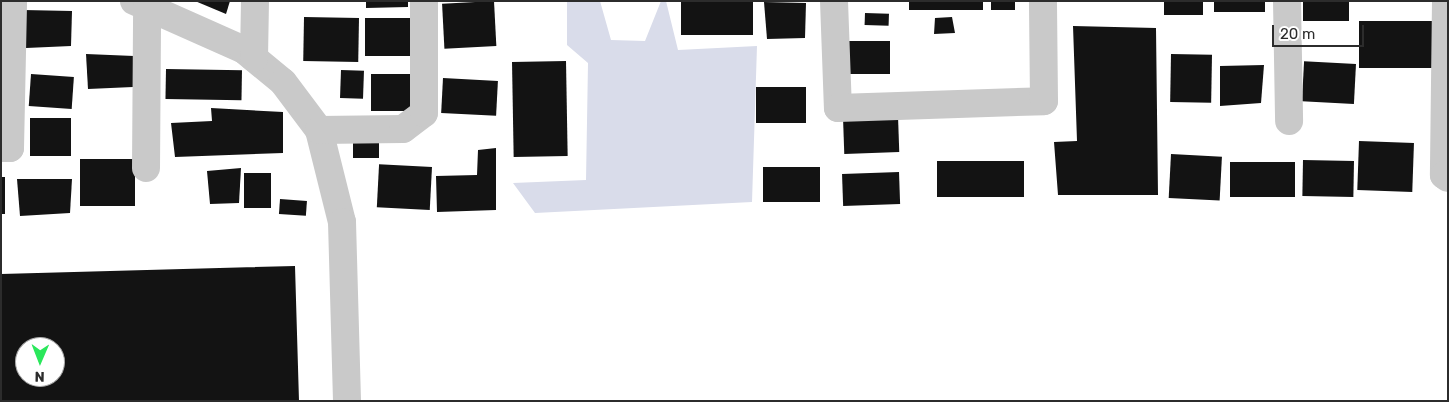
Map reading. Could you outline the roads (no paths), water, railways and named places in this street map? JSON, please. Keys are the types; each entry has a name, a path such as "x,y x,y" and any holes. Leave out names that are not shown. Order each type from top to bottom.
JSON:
{"street":[{"path":"1,148 10,148 13,1"},
{"path":"254,58 255,1"},
{"path":"319,130 402,129 424,113 424,1"},
{"path":"834,1 838,108 1044,101 1043,1"},
{"path":"1287,1 1289,121"},
{"path":"1446,1 1444,175 1448,178"},
{"path":"146,168 141,4 254,58 283,82 319,130 342,222 347,401"}]}
